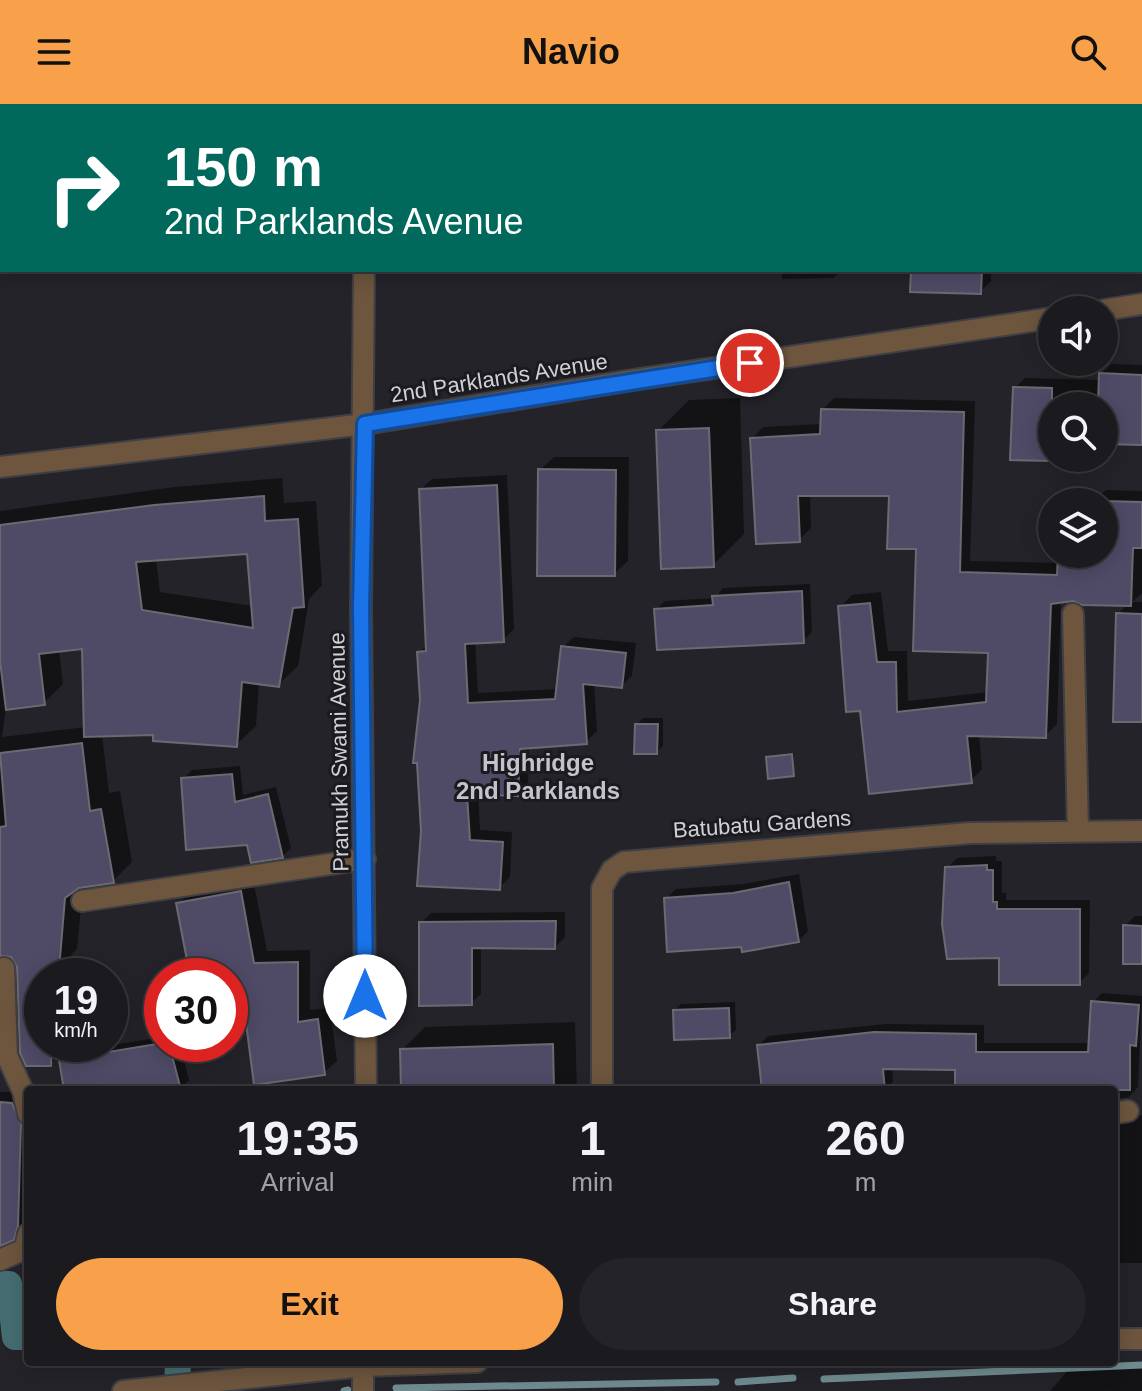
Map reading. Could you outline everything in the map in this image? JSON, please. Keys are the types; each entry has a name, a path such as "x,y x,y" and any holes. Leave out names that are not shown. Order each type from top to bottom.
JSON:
{"street":[{"name":"Pramukh Swami Avenue","path":"364,272 361,607 366,1086"},
{"path":"1118,308 1142,304"},
{"name":"2nd Parklands Avenue","path":"0,467 365,424 633,380 1038,320"},
{"path":"1073,614 1078,831"},
{"name":"Batubatu Gardens","path":"602,1086 602,888 612,870 624,862 970,833 1142,831"},
{"path":"82,901 365,859"},
{"path":"4,968 7,1056 24,1096"},
{"path":"0,1091 23,1091"},
{"path":"0,1260 24,1249"},
{"path":"1118,1339 1142,1339"},
{"path":"123,1391 345,1366"},
{"path":"363,1366 363,1391"}],"building":[{"path":"911,272 982,272 981,294 910,292"},
{"path":"1142,375 1142,445 1118,444 1118,392 1098,392 1099,376"},
{"path":"1013,387 1052,388 1052,392 1038,392 1038,461 1010,460"},
{"path":"821,409 964,412 960,572 1057,575 1057,568 1118,568 1118,501 1142,502 1142,548 1133,548 1131,606 1082,605 1073,601 1051,604 1046,738 967,736 972,783 869,794 860,711 846,712 838,606 870,603 877,662 896,662 897,712 986,702 988,653 913,651 916,549 887,549 889,496 798,496 800,542 756,544 750,438 820,434"},
{"path":"709,428 714,567 661,569 656,430"},
{"path":"538,469 616,470 615,576 537,576"},
{"path":"497,485 504,642 465,644 468,703 555,699 561,646 626,653 622,688 583,684 587,744 520,749 518,796 467,794 470,840 503,842 500,890 417,886 421,831 417,763 413,763 420,700 417,652 426,651 419,489"},
{"path":"264,496 265,521 298,519 304,607 293,608 279,687 242,682 237,747 153,741 153,735 84,737 82,649 39,654 45,705 6,710 0,661 0,525 154,505","holes":["247,554 253,628 142,610 136,562"]},
{"path":"802,591 804,643 657,650 654,609 713,605 712,596"},
{"path":"1116,613 1142,614 1142,722 1113,722"},
{"path":"635,724 658,724 657,754 634,754"},
{"path":"82,743 90,811 101,809 114,883 79,888 65,898 60,958 24,958 24,1062 20,1053 17,967 11,957 0,956 0,827 6,826 0,753"},
{"path":"792,754 794,776 768,779 766,757"},
{"path":"232,774 235,802 268,794 283,858 251,863 247,845 186,850 181,778"},
{"path":"987,865 987,870 993,870 993,902 997,902 997,909 1080,909 1080,985 999,985 999,958 947,959 942,924 945,867"},
{"path":"789,882 799,942 742,952 741,947 667,952 664,898 733,893"},
{"path":"241,891 254,963 298,962 298,1022 318,1019 325,1075 254,1085 248,1038 248,958 187,958 176,903"},
{"path":"556,921 555,949 472,948 472,1005 419,1006 419,922"},
{"path":"1123,925 1142,926 1142,964 1123,964"},
{"path":"1091,1001 1139,1005 1136,1046 1130,1045 1130,1090 1118,1090 1118,1086 955,1086 955,1070 883,1069 885,1086 762,1086 757,1045 874,1032 976,1034 976,1052 1088,1052"},
{"path":"729,1008 730,1038 674,1040 673,1010"},
{"path":"553,1044 554,1086 401,1086 400,1049"},
{"path":"144,1046 144,1062 174,1062 180,1086 63,1086 59,1062 128,1062 128,1049"},
{"path":"24,1062 51,1062 51,1066 26,1066"},
{"path":"0,1102 12,1103 21,1124 18,1226 14,1240 0,1246"}],"waterway":[{"path":"0,1284 9,1284 15,1337 24,1337"},
{"path":"824,1379 1142,1365"},
{"path":"177,1391 178,1366"},
{"path":"738,1382 793,1378"},
{"path":"396,1388 716,1382"},
{"path":"344,1391 348,1390"}],"district":[{"name":"Highridge 2nd Parklands","path":"538,776"}],"route":[{"path":"365,996 361,607 365,424 750,363"}]}
